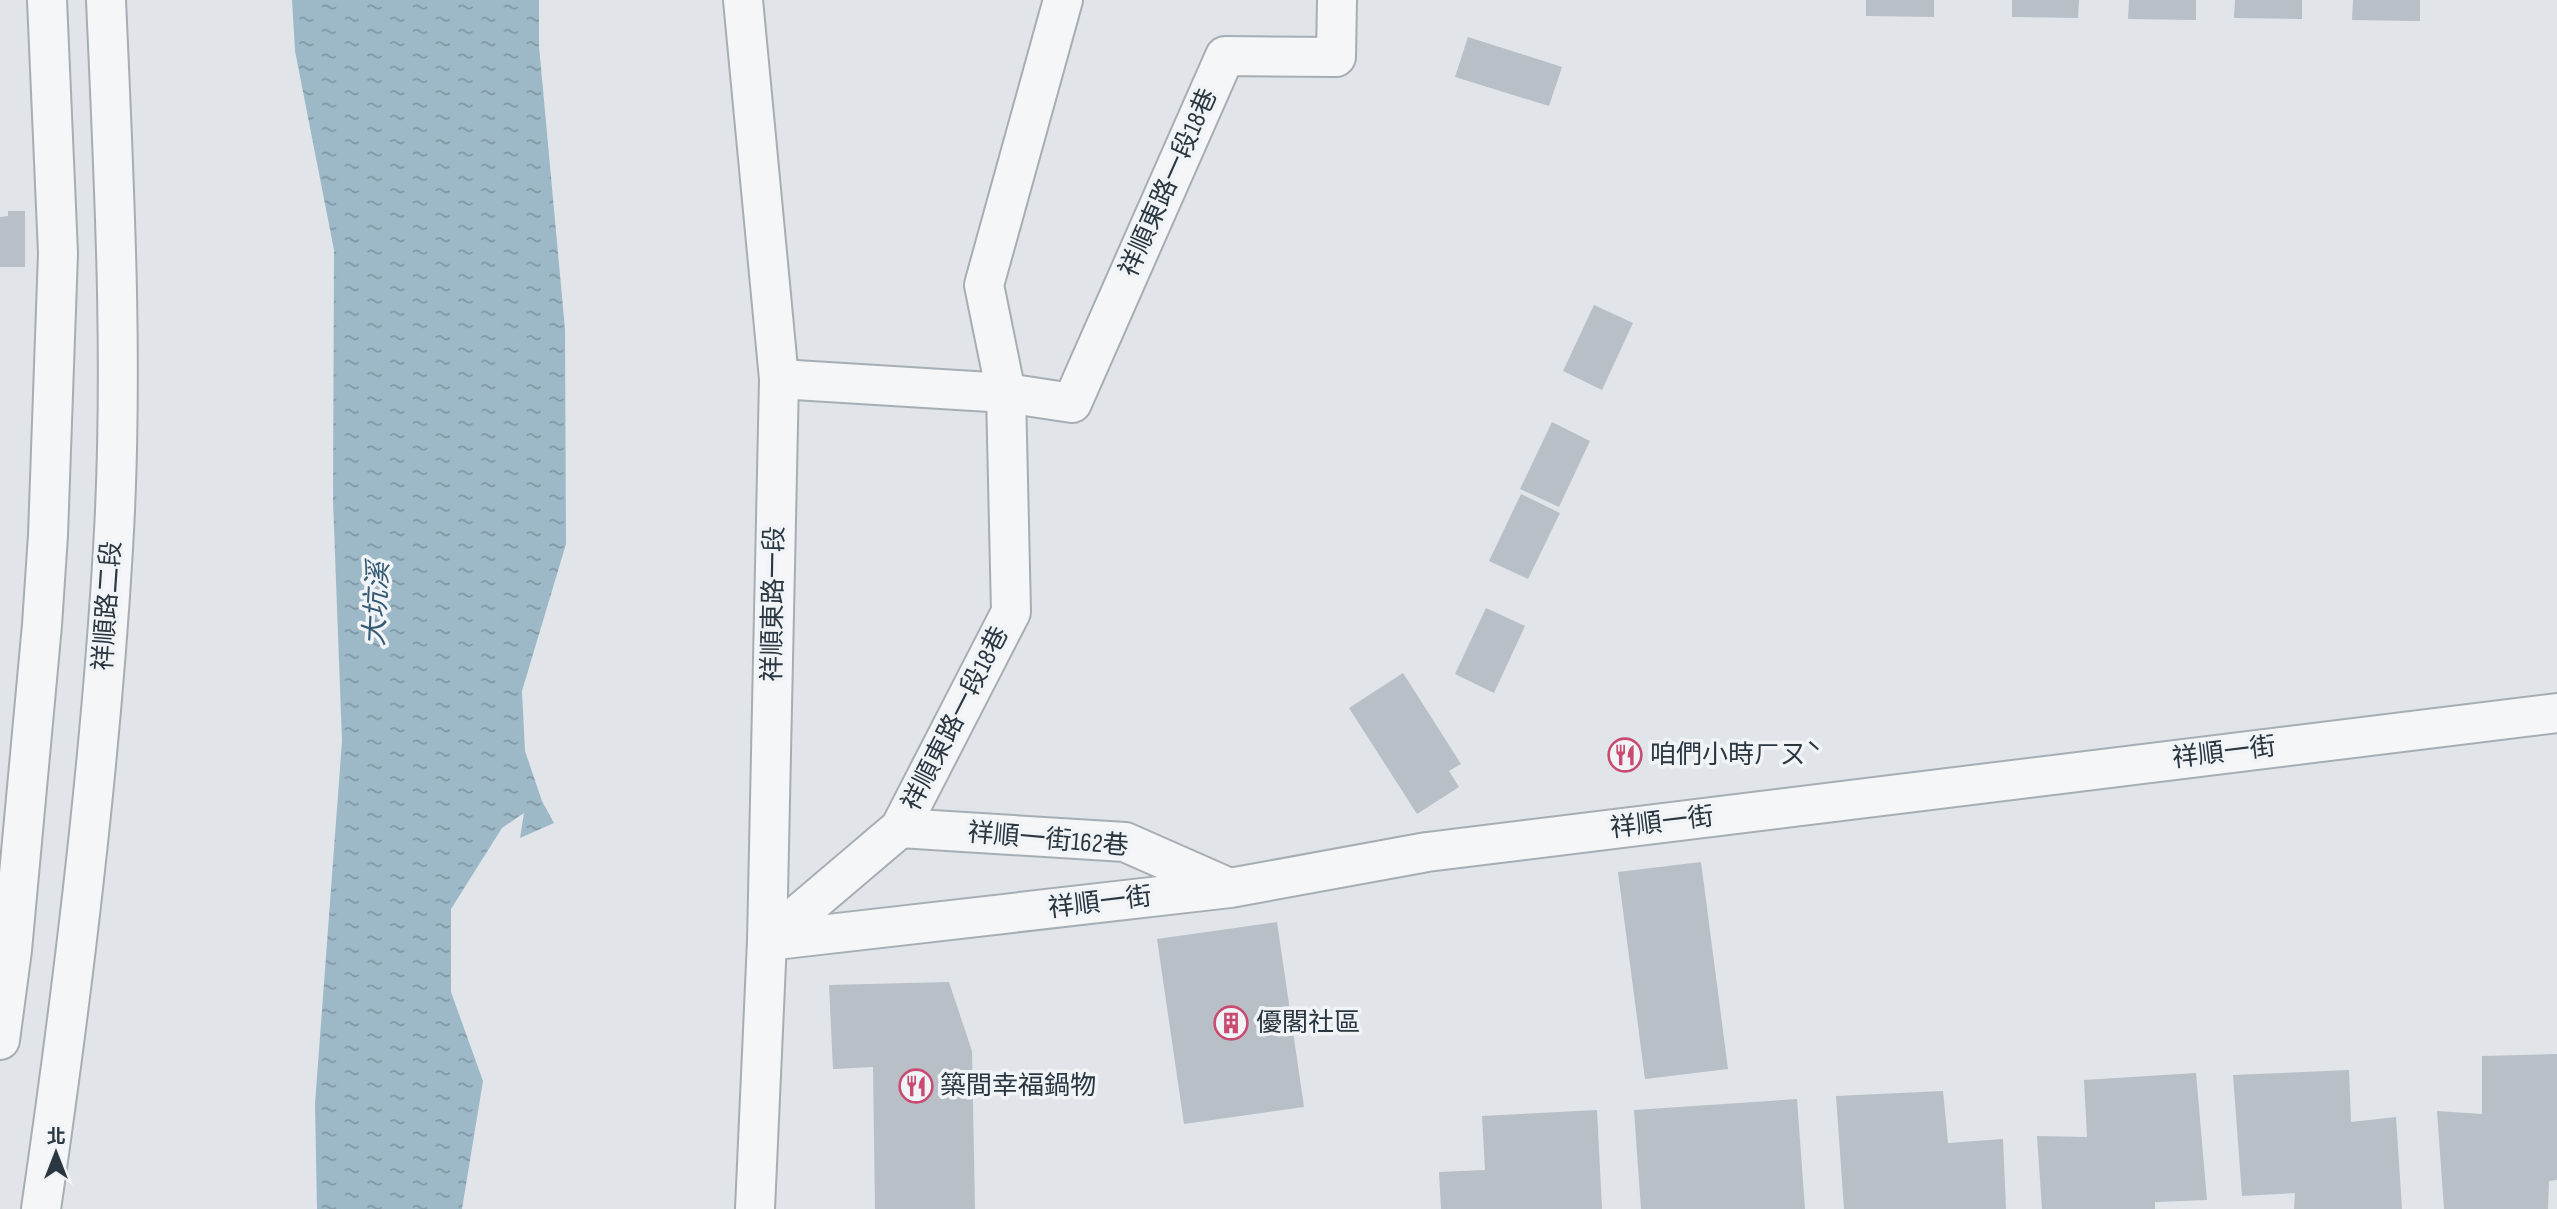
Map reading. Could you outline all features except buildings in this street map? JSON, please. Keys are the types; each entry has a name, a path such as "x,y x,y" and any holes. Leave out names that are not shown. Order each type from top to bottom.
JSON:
{"street":[{"path":"0,1040 12,950 48,535 58,253 47,0"},
{"name":"祥順路二段","path":"41,1209 86,879 113,548 118,367 106,0"},
{"name":"祥順東路一段","path":"743,0 779,379 767,941 755,1209"},
{"name":"祥順東路一段18巷","path":"767,941 900,828 1011,612 1006,393 984,285 1063,0"},
{"name":"祥順東路一段18巷","path":"1006,393 1072,403 1225,56 1336,57 1337,0"},
{"path":"779,379 1006,393"},
{"name":"祥順一街","path":"767,941 1230,888 1427,852 2557,713"},
{"name":"祥順一街162巷","path":"900,828 1125,842 1230,888"}],"water":[{"name":"大坑溪","path":"292,0 539,0 539,46 565,329 566,544 522,691 525,751 542,801 554,823 520,838 524,813 502,828 451,909 451,992 483,1081 462,1209 317,1209 315,1104 342,741 333,501 334,250 295,51"}],"place":[{"name":"咱們小時ㄏㄡˋ","path":"1625,755"},
{"name":"優閣社區","path":"1231,1023"},
{"name":"築間幸福鍋物","path":"916,1086"}]}
